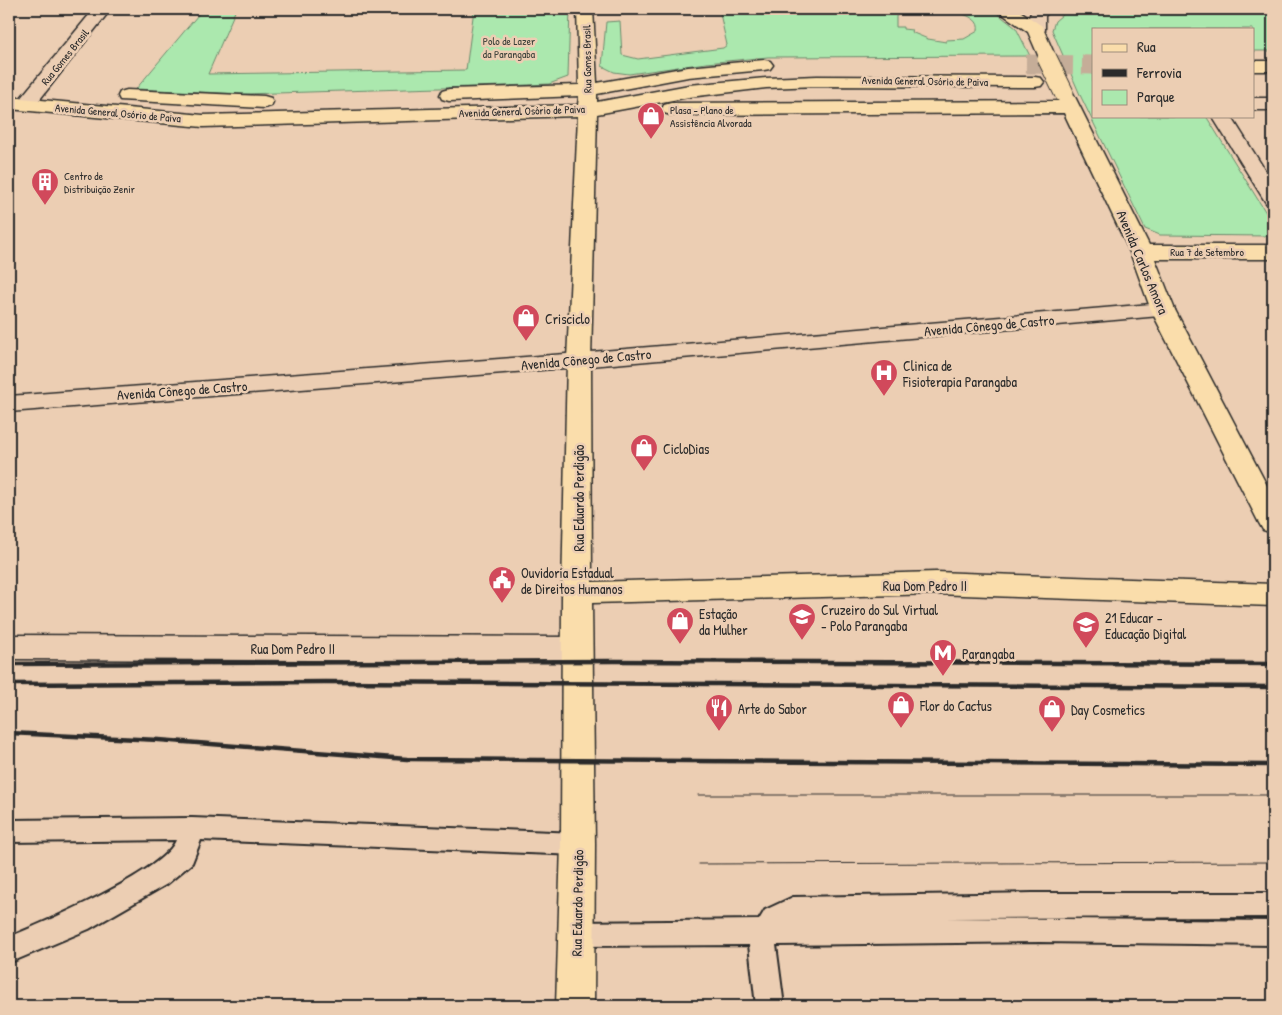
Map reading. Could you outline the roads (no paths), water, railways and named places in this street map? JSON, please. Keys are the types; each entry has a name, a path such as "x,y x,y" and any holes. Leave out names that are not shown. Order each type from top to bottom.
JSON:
{"main road":[{"name":"Rua Gomes Brasil","path":"24,99 103,9"},
{"name":"Rua Gomes Brasil","path":"585,9 588,100"},
{"path":"1008,9 1036,30"},
{"path":"1036,30 1037,15 1043,9"},
{"name":"Avenida Carlos Amora","path":"1036,30 1047,58 1141,252 1163,310 1273,522"},
{"name":"Avenida General Osório de Paiva","path":"433,95 588,100 688,72 787,65 956,64"},
{"path":"1254,66 1273,66"},
{"name":"Avenida General Osório de Paiva","path":"9,89 24,99 202,121 588,100 689,92 766,83 858,80 1035,82"},
{"name":"Avenida General Osório de Paiva","path":"24,99 109,95 200,100 283,101"},
{"path":"588,100 1067,100"},
{"name":"Rua Eduardo Perdigão","path":"575,1006 578,844 579,360 588,100"},
{"path":"1254,104 1273,104"},
{"path":"1222,118 1273,200"},
{"name":"Rua 7 de Setembro","path":"1141,252 1273,252"},
{"name":"Avenida Cônego de Castro","path":"9,404 579,360 1163,310"},
{"name":"Rua Dom Pedro II","path":"578,594 936,583 1273,595"},
{"name":"Rua Dom Pedro II","path":"9,647 577,649"}],"lane":[{"path":"9,831 192,829 578,844"},
{"path":"9,950 80,920 158,876 183,855 192,829"},
{"path":"770,1006 762,942 774,919 792,908 1273,905"},
{"path":"577,934 1050,930 1273,933"}],"tunnel":[{"path":"1026,64 1092,65"}],"tram line":[{"path":"698,795 1273,795"},
{"path":"699,864 1273,862"}],"railway":[{"path":"9,664 615,661 1273,664"},
{"path":"9,684 325,682 1273,687"},
{"path":"9,733 159,740 407,759 1273,765"}],"place":[{"name":"Plasa - Plano de Assistência Alvorada","path":"651,140"},
{"name":"Centro de Distribuição Zenir","path":"45,206"},
{"name":"Crisciclo","path":"526,342"},
{"name":"Clinica de Fisioterapia Parangaba","path":"884,397"},
{"name":"CicloDias","path":"644,472"},
{"name":"Ouvidoria Estadual de Direitos Humanos","path":"502,604"},
{"name":"Cruzeiro do Sul Virtual - Polo Parangaba","path":"802,641"},
{"name":"Estação da Mulher","path":"680,645"},
{"name":"21 Educar – Educação Digital","path":"1086,649"},
{"name":"Parangaba","path":"943,677"},
{"name":"Flor do Cactus","path":"901,729"},
{"name":"Arte do Sabor","path":"719,732"},
{"name":"Day Cosmetics","path":"1052,733"}],"park label":[{"name":"Polo de Lazer da Parangaba","path":"509,47"}]}
